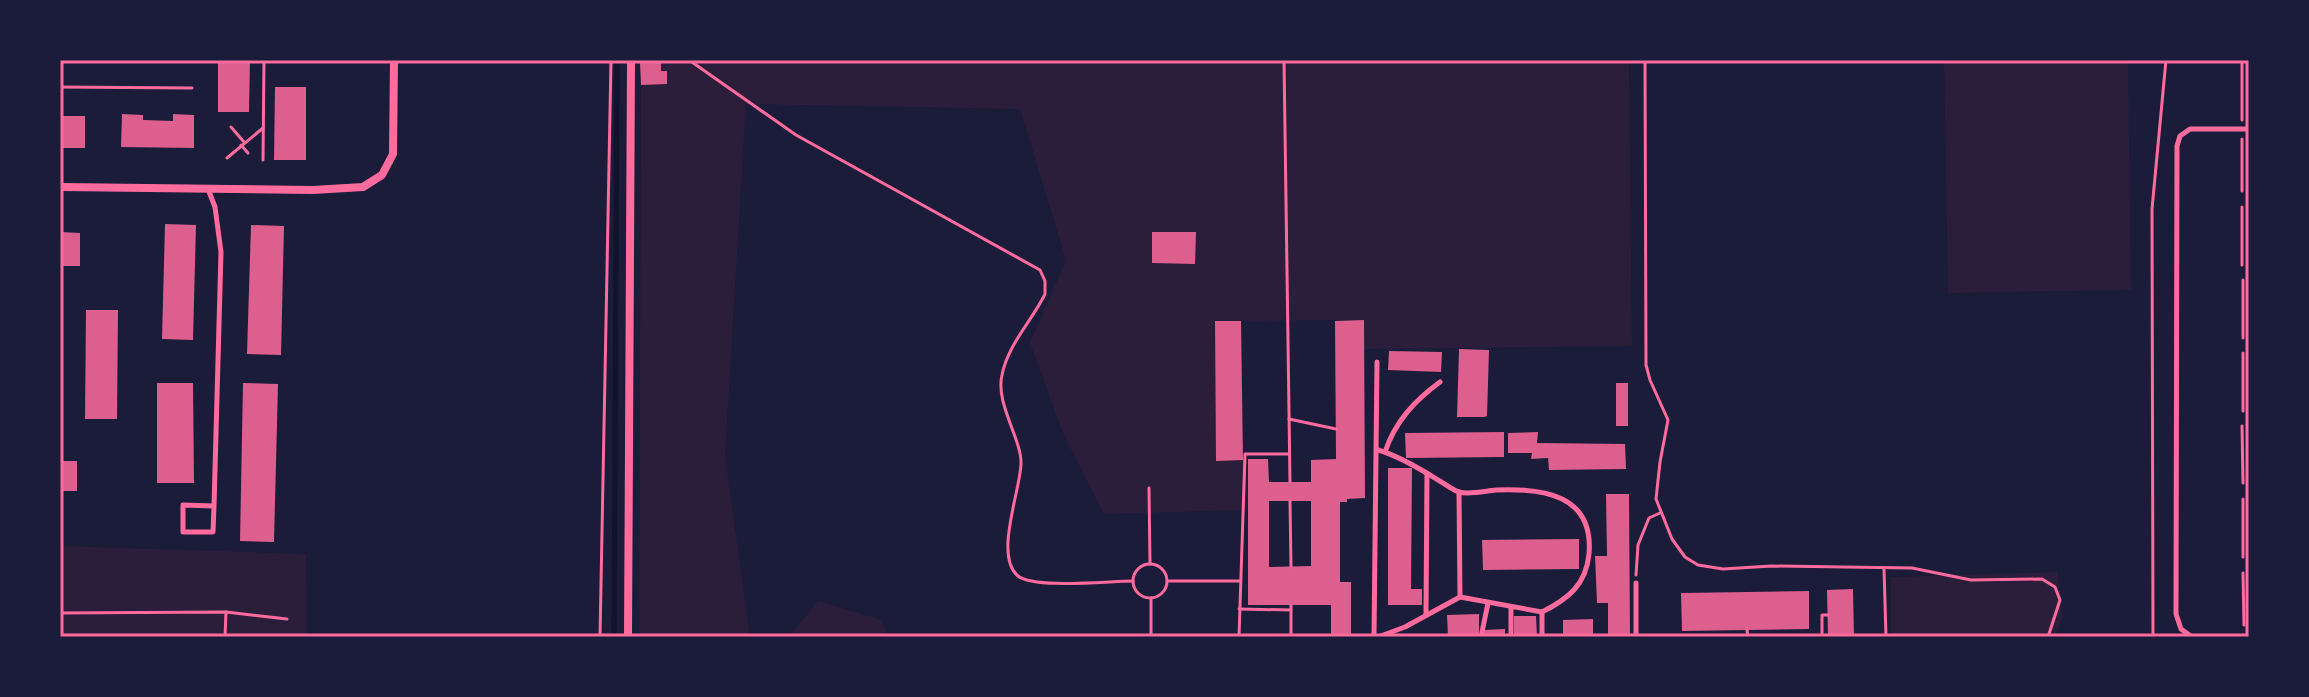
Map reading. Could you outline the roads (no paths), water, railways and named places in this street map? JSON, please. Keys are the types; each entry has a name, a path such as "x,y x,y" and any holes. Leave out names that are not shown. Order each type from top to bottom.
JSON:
{"street":[{"path":"60,187 352,190 382,175 393,154 394,60"},
{"path":"628,637 631,60"}],"lane":[{"path":"2192,637 2181,629 2176,614 2177,146 2180,136 2190,129 2249,129"},
{"path":"208,189 217,215 221,252 214,506 213,532 183,532 183,505 214,506"},
{"path":"1377,362 1376,637 1405,627 1460,597 1542,612 1565,601 1578,585 1585,570 1589,545 1584,516 1575,505 1525,489 1459,492 1378,450"},
{"path":"1385,452 1399,421 1420,397 1440,382"},
{"path":"1426,614 1427,473"},
{"path":"1459,492 1460,597"},
{"path":"1636,583 1636,637"},
{"path":"1481,637 1488,603"},
{"path":"1511,607 1511,637"},
{"path":"1542,612 1542,637"}],"waterway":[{"path":"614,637 617,60"}]}
